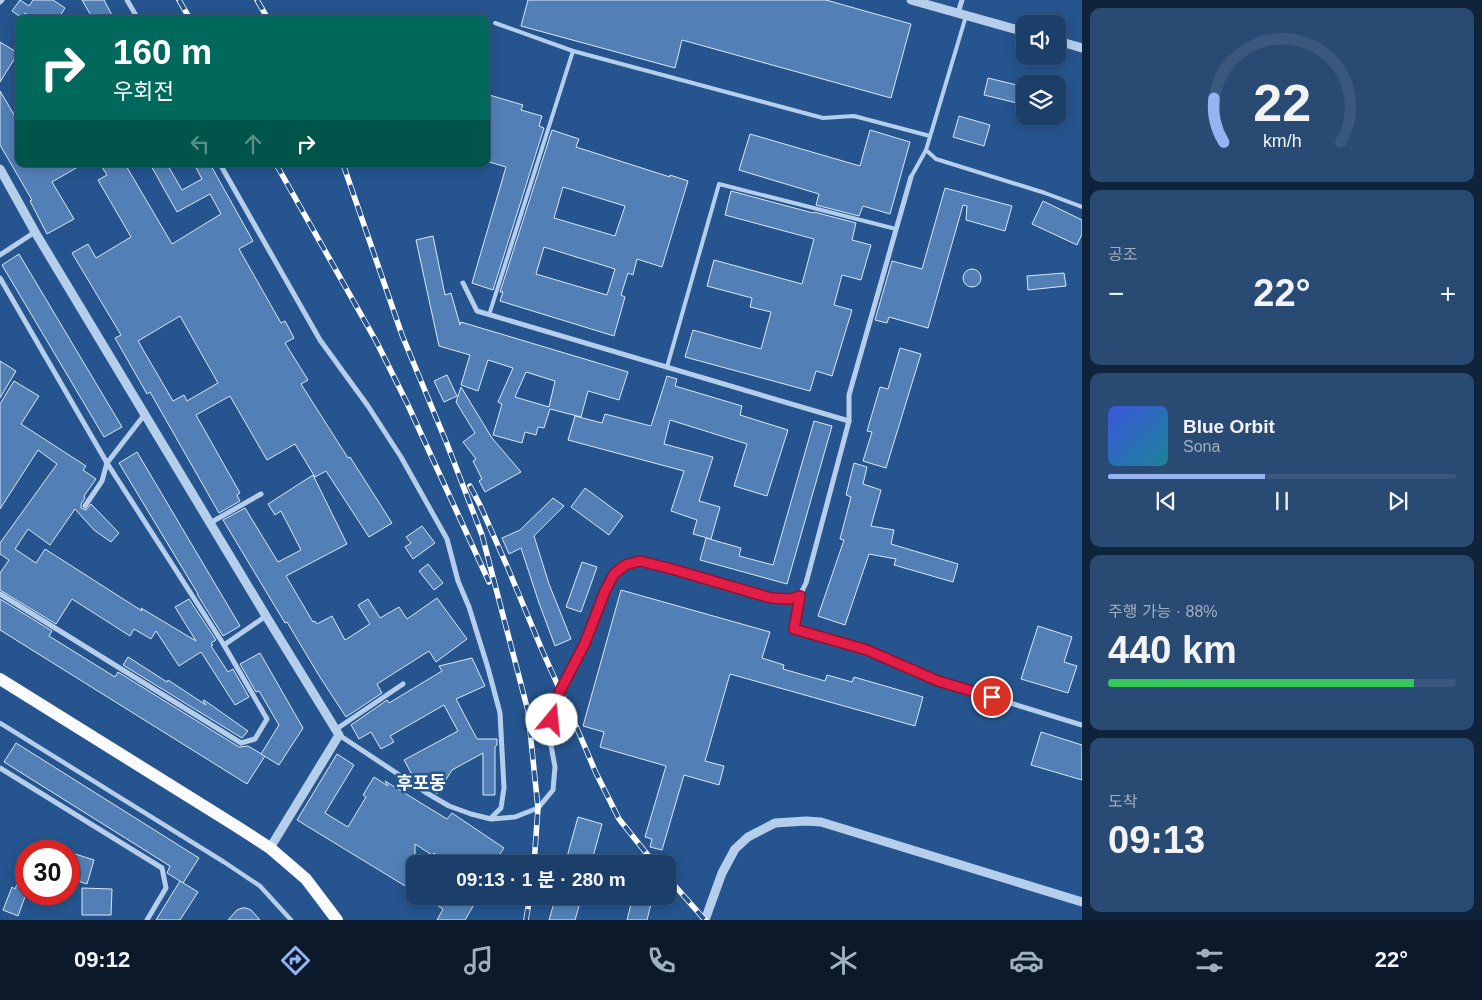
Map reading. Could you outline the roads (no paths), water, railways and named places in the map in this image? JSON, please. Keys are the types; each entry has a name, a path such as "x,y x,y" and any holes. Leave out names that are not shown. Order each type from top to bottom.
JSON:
{"main road":[{"path":"0,680 228,820 270,848 306,879 337,920"}],"street":[{"path":"127,0 136,15"},
{"path":"911,0 1016,29"},
{"path":"962,0 962,14"},
{"path":"1066,43 1082,48"},
{"path":"222,167 320,340 368,406 396,450 447,539 458,581 469,607 500,713 504,788 501,808 491,819"},
{"path":"0,169 35,232 337,732 448,806 491,819 515,817 538,808 553,790 555,767 550,740 552,720 560,691 585,643 605,591 614,574 625,565 640,561 771,598 789,599 800,596"},
{"path":"911,176 850,395 849,421 806,583 800,596 794,629 867,650 938,681 1082,725"},
{"path":"0,255 35,232"},
{"path":"0,278 107,463 224,645 267,719 255,739 241,743 0,594"},
{"path":"463,283 477,311 849,421"},
{"path":"84,506 102,481 107,463 145,414"},
{"path":"210,523 261,494"},
{"path":"224,645 266,616"},
{"path":"270,848 337,732 403,684"},
{"path":"0,723 260,886 291,920"},
{"path":"0,768 162,868 166,888 147,920"},
{"path":"705,920 722,873 735,849 748,837 775,823 806,821 821,822 835,826 1082,902"}],"lane":[{"path":"911,176 926,150 962,14"},
{"path":"495,23 573,51 823,118 854,116 930,136"},
{"path":"489,315 573,51"},
{"path":"926,150 936,159 1082,207"},
{"path":"667,367 719,184 896,230"}],"railway":[{"path":"179,0 188,15"},
{"path":"257,0 266,15"},
{"path":"278,167 376,341 407,403 489,582"},
{"path":"344,167 402,335 482,535 528,711 538,808 535,855"},
{"path":"470,486 507,566 596,773 619,819 648,855"},
{"path":"676,887 705,920"},
{"path":"526,920 528,905"}],"district":[{"name":"후포동","path":"421,783"}]}
